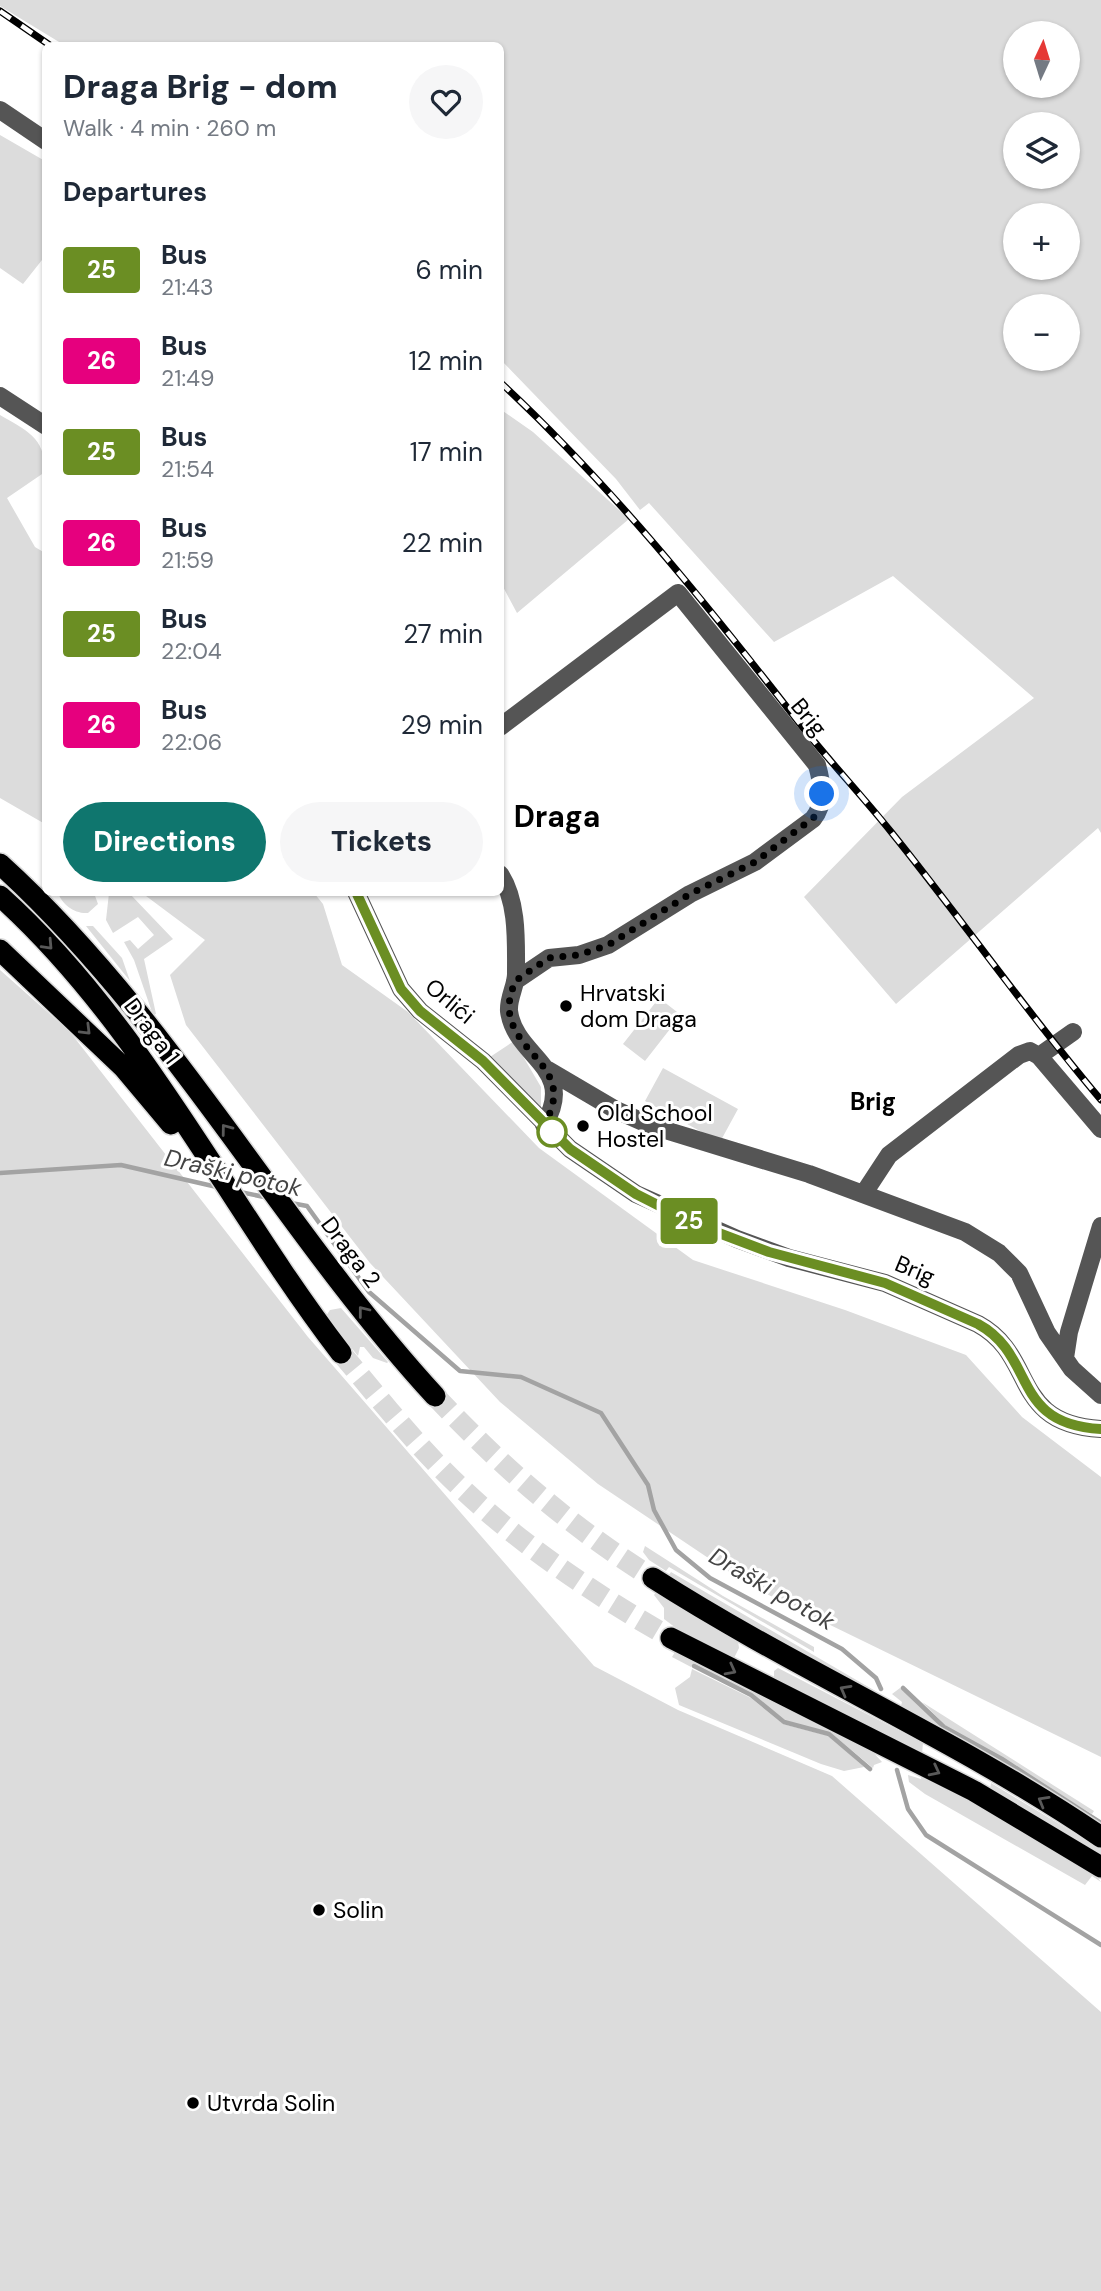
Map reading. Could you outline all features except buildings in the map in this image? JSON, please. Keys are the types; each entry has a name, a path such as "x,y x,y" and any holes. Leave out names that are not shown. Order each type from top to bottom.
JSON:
{"highway":[{"path":"0,849 42,892"},
{"path":"0,864 42,892"},
{"name":"Draga 1","path":"0,896 48,945 116,1024 167,1095 238,1215"},
{"name":"Draga 2","path":"45,896 156,1035 325,1262 406,1364 435,1396"},
{"path":"0,950 50,994 144,1090 341,1353"},
{"path":"653,1578 762,1644 996,1773 1101,1837"},
{"path":"671,1638 746,1679 974,1791 1101,1867"}],"street":[{"path":"0,110 42,138"},
{"path":"0,396 42,423"},
{"name":"Brig","path":"504,724 678,593 817,765 822,794 819,812 755,862 690,894 608,945 579,955 549,958 515,981"},
{"path":"504,880 516,926 515,981 509,1000 512,1021 548,1070 616,1110 652,1126 864,1193 965,1232 999,1253 1019,1273 1039,1318 1072,1369 1101,1395"},
{"name":"Orlići","path":"358,896 401,989 411,1003 483,1061 544,1125"},
{"path":"1038,1056 1073,1032"},
{"path":"864,1193 889,1155 1019,1055 1030,1051 1038,1056 1101,1129"},
{"path":"544,1125 553,1109 554,1097 548,1070"},
{"name":"Brig","path":"544,1125 570,1149 636,1194 695,1224 769,1252 885,1283 985,1328 1001,1343 1029,1392 1051,1416 1071,1426 1101,1429"},
{"path":"1065,1358 1069,1332 1101,1226"}],"shaded area":[{"path":"0,0 1101,0 1101,833 1098,828 896,1004 804,897 902,797 1034,698 893,576 774,642 649,503 640,510 616,479 504,363 504,42 59,42 0,6"},
{"path":"0,135 42,159 42,260 23,284 0,268"},
{"path":"504,412 533,432 629,519 517,613 504,589"},
{"path":"0,415 33,436 42,451 42,474 7,498 35,547 42,551 42,822 0,798"},
{"path":"60,896 95,896 98,904 88,913 73,910"},
{"path":"109,896 132,896 173,939 144,959 156,1014 153,1015 134,960 124,942 130,940 138,949 154,935 138,917 113,933 106,920"},
{"path":"146,896 316,896 323,904 342,965 408,1012 539,1148 693,1260 845,1310 966,1355 1022,1417 1101,1477 1101,1757 750,1586 598,1484 500,1402 370,1263 186,1025 170,975 205,940"},
{"path":"86,926 93,926 122,958 130,981"},
{"path":"0,970 70,1032 308,1337 594,1666 678,1710 832,1776 1101,2012 1101,2291 0,2291"},
{"path":"659,998 681,1015 645,1061 623,1044"},
{"path":"514,1041 541,1087 541,1107 537,1108 490,1057"},
{"path":"663,1068 738,1109 720,1142 645,1101"},
{"path":"341,1308 387,1363 373,1358 364,1347 360,1347 358,1356 326,1316 330,1310"},
{"path":"645,1546 723,1596 814,1647 814,1652 669,1567 666,1571 649,1560 643,1552"},
{"path":"671,1572 901,1706 902,1702 892,1694 900,1688 917,1701 942,1729 1021,1773 1089,1816 668,1576"},
{"path":"656,1592 738,1641 739,1648 734,1658 684,1634 664,1619 664,1608 654,1595"},
{"path":"675,1652 872,1751 882,1762 873,1768 831,1733 785,1721 753,1695 693,1664 691,1667 672,1657"},
{"path":"778,1668 923,1743 922,1754 774,1681 774,1671"},
{"path":"692,1669 751,1698 783,1724 829,1736 864,1767 844,1771 821,1764 679,1705 675,1688 690,1677"},
{"path":"922,1702 1094,1811 1092,1814 946,1726"},
{"path":"908,1775 921,1779 922,1776 990,1810 1094,1873 1101,1882 1092,1876 1085,1885 925,1794 909,1782"},
{"path":"991,1783 1101,1849 1101,1855 990,1789"}],"waterway":[{"name":"Draški potok","path":"0,1173 121,1165 217,1187"},
{"name":"Draški potok","path":"240,1192 269,1198"},
{"name":"Draški potok","path":"291,1203 307,1206 369,1292 460,1371 521,1377 601,1413 648,1485 654,1510 676,1550 710,1578 842,1649 876,1678 881,1689"},
{"path":"694,1666 751,1695 784,1722 829,1734 870,1769"},
{"path":"903,1688 944,1727 1002,1759 1101,1823"},
{"name":"Draški potok","path":"897,1770 908,1809 926,1835 1101,1945"}],"tunnel":[{"path":"341,1353 427,1453 482,1507 560,1568 671,1638"},
{"path":"435,1396 485,1447 538,1494 593,1538 653,1578"}],"railway":[{"path":"0,11 45,42"},
{"path":"504,386 618,503 727,631 808,734 892,833 1101,1100"}],"bus line":[{"name":"25","path":"358,896 391,969 411,1003 483,1061 570,1149 636,1194 695,1224 769,1252 885,1283 978,1324 992,1332 1001,1343 1029,1392 1051,1416 1071,1426 1101,1429"}],"place":[{"name":"Hrvatski dom Draga","path":"566,1006"},
{"name":"Old School Hostel","path":"583,1126"},
{"name":"Solin","path":"319,1910"},
{"name":"Utvrda Solin","path":"193,2103"}],"district":[{"name":"Draga","path":"557,817"},
{"name":"Brig","path":"873,1102"}],"route":[{"path":"552,1132 557,1137 544,1125 553,1109 553,1084 548,1070 522,1038 509,1011 509,1000 515,981 549,958 579,955 608,945 690,894 755,862 819,812 822,794"}]}
